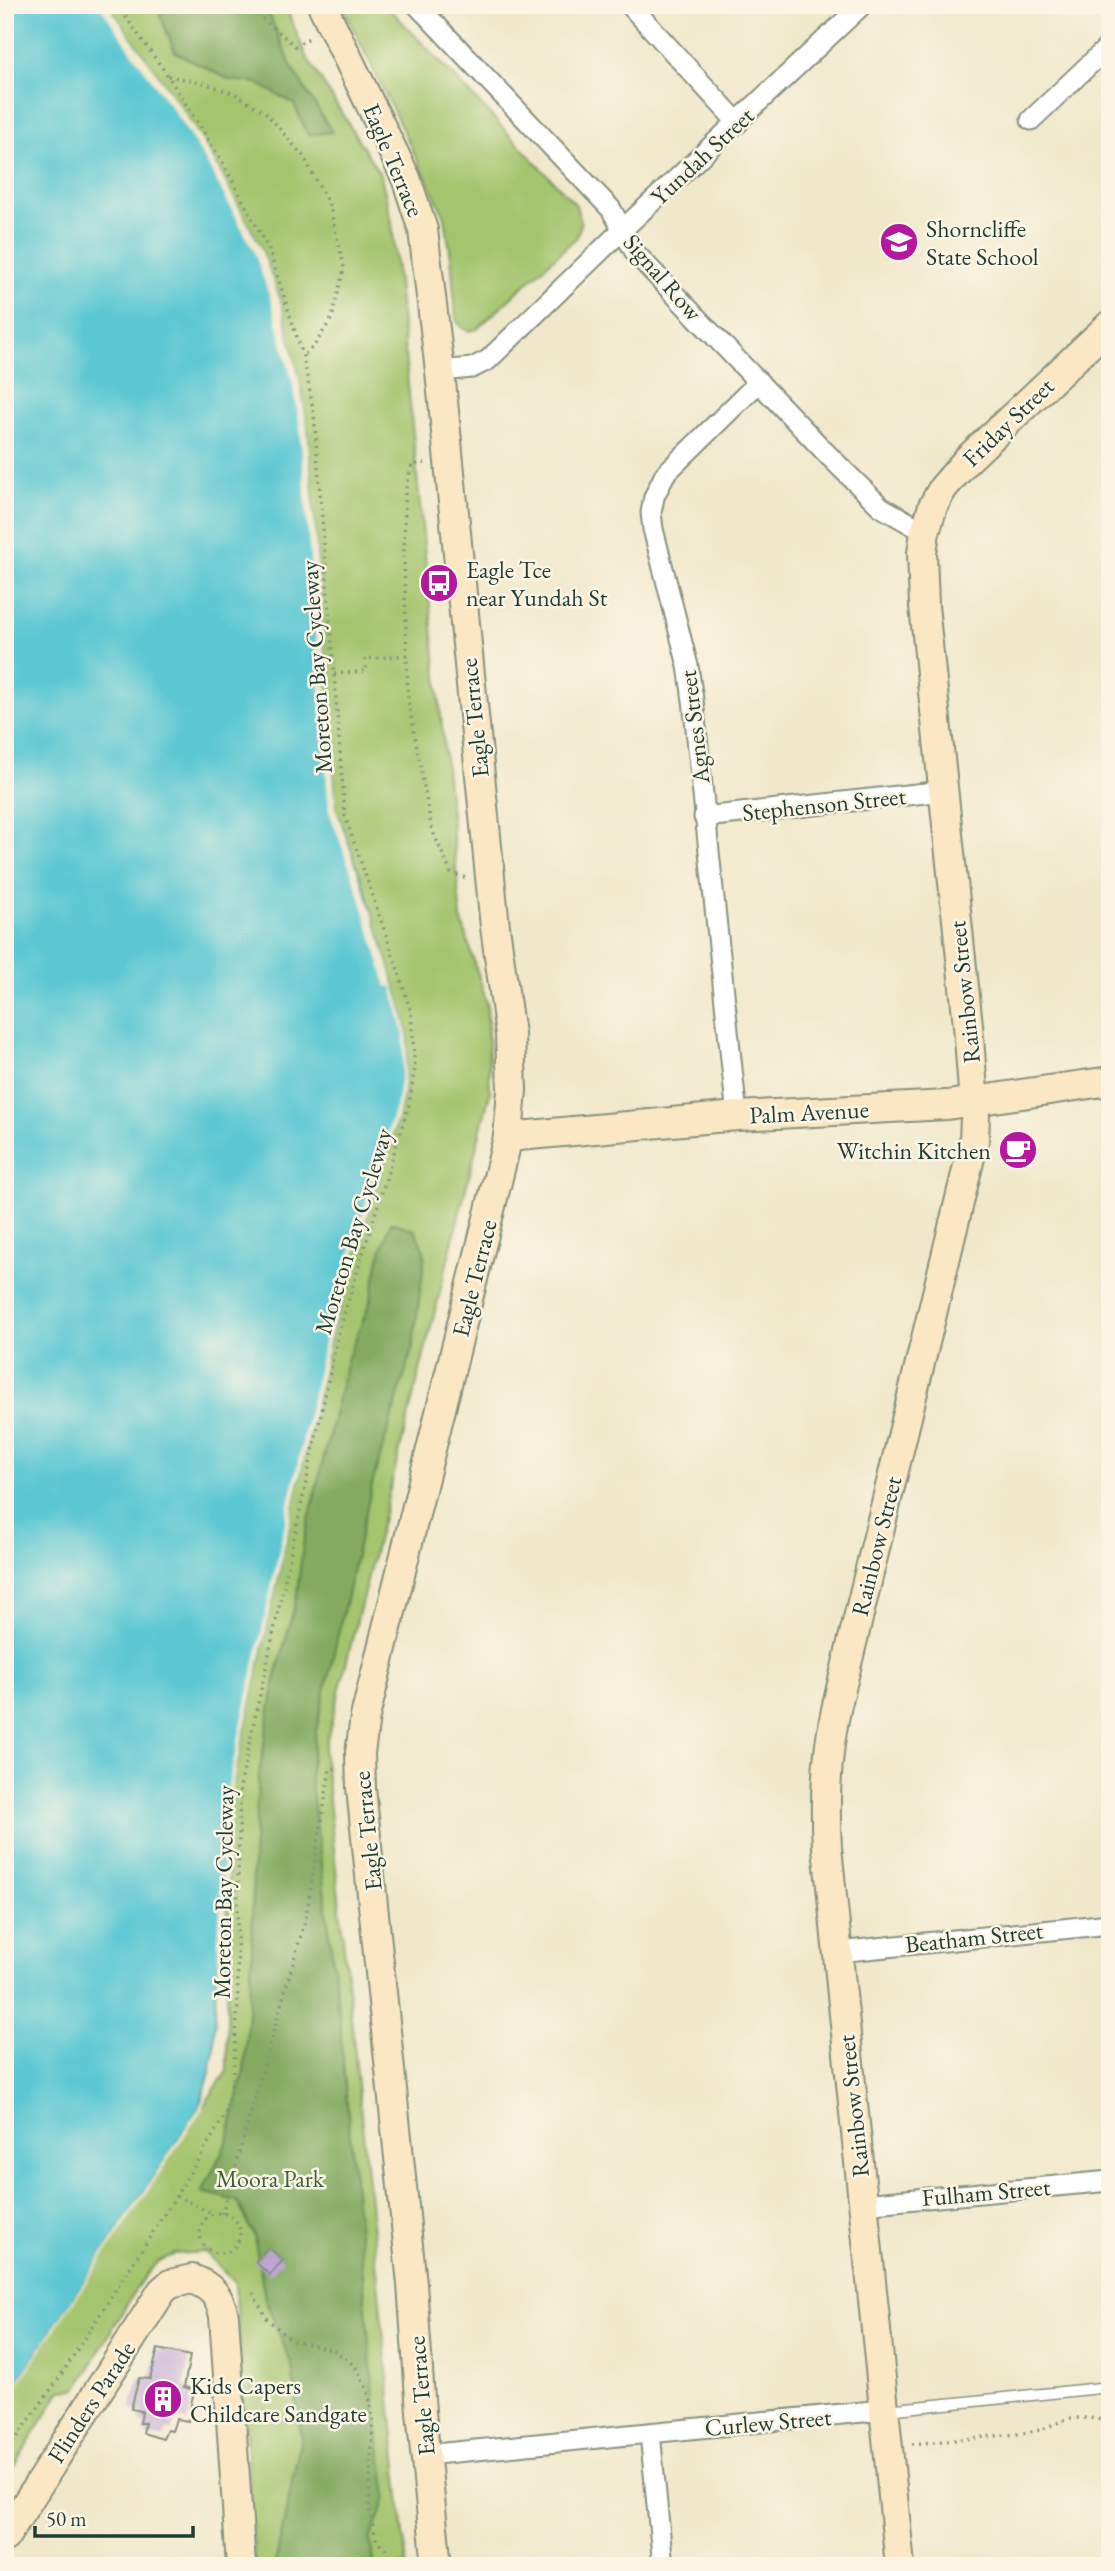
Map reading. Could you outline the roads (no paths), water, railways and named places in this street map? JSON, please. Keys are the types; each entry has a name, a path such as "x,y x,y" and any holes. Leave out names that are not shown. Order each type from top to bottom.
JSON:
{"street":[{"name":"Eagle Terrace","path":"322,5 407,178 417,204 426,249 512,1071 508,1138 365,1717 360,1753 361,1788 412,2284 425,2455 426,2561"},
{"name":"Signal Row","path":"417,5 611,209 636,254 863,491 881,507 925,532"},
{"path":"631,5 738,123"},
{"name":"Yundah Street","path":"440,372 472,368 488,360 862,5"},
{"path":"1031,120 1110,45"},
{"name":"Friday Street","path":"925,532 933,506 953,475 1110,325"},
{"name":"Agnes Street","path":"737,1116 688,666 651,513 654,496 665,474 758,382"},
{"name":"Rainbow Street","path":"900,2566 825,1812 829,1742 974,1141 974,1101 922,575 925,532"},
{"name":"Stephenson Street","path":"704,817 943,792"},
{"name":"Palm Avenue","path":"508,1138 737,1116 935,1106 1110,1081"},
{"name":"Beatham Street","path":"838,1952 1110,1924"},
{"name":"Fulham Street","path":"863,2204 1110,2180"},
{"name":"Flinders Parade","path":"5,2537 155,2302 170,2284 192,2279 208,2286 222,2302 241,2566"},
{"name":"Curlew Street","path":"425,2455 883,2410"},
{"path":"650,2432 663,2566"}],"lane":[{"name":"Curlew Street","path":"883,2410 1110,2387"}],"water":[{"path":"5,5 108,5 180,106 210,154 260,246 280,300 307,426 336,809 365,889 402,1009 408,1039 402,1102 331,1334 232,1787 223,1941 216,1973 214,2049 210,2073 199,2108 5,2401"}],"place":[{"name":"Shorncliffe State School","path":"899,242"},
{"name":"Eagle Tce near Yundah St","path":"439,583"},
{"name":"Witchin Kitchen","path":"1018,1150"},
{"name":"Kids Capers Childcare Sandgate","path":"163,2399"}],"park label":[{"name":"Moora Park","path":"270,2178"}]}
